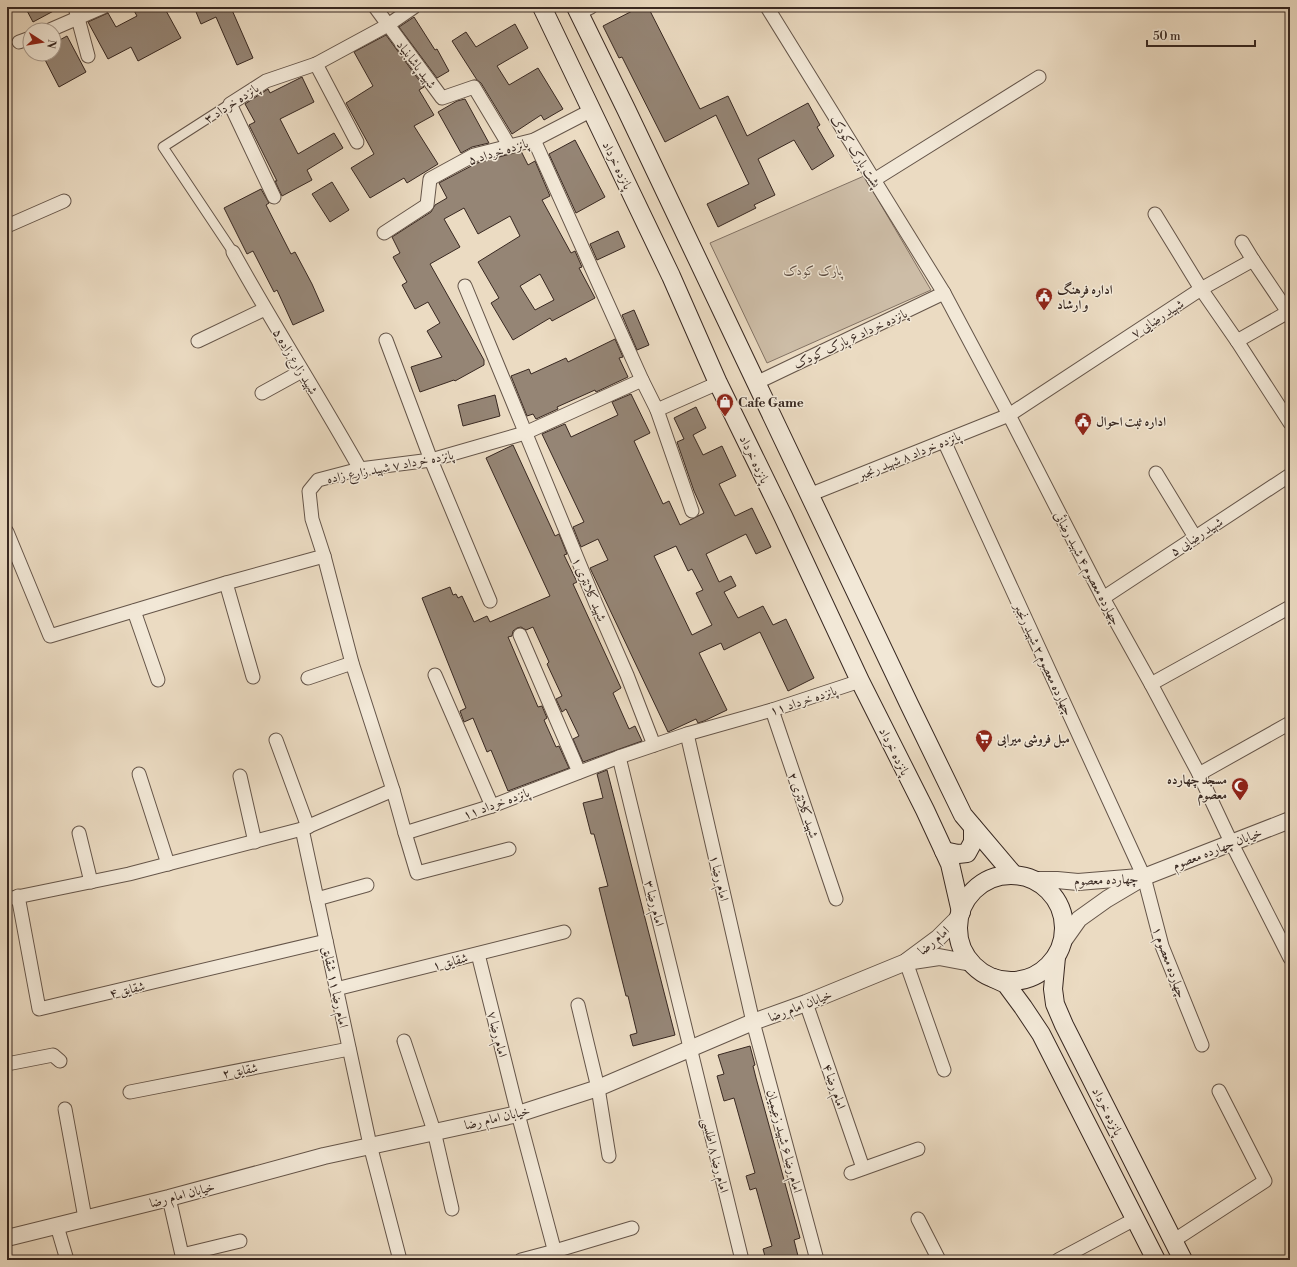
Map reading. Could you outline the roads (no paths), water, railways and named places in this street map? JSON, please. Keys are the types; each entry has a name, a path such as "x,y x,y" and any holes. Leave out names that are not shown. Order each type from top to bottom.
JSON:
{"main road":[{"name":"پانزده خرداد","path":"542,7 671,276 718,383 860,681 925,810 950,864 960,914"},
{"path":"582,9 626,109 963,815 1013,874"},
{"path":"944,851 958,854 967,853 974,842 973,827"},
{"path":"1013,874 1035,880 1047,888 1057,900 1063,913 1064,928 1059,950 1044,970 1027,979 1009,981 991,977 980,971 971,963 963,949 958,933 960,914 966,900 978,886 994,877 1013,874"},
{"name":"پانزده خرداد","path":"1059,950 1053,989 1058,1011 1183,1260"},
{"name":"پانزده خرداد","path":"991,977 1006,984 1041,1034 1156,1260"}],"street":[{"path":"62,22 77,13 103,7"},
{"path":"375,7 388,25"},
{"name":"پانزده خرداد ۳","path":"233,252 163,147 266,81 316,64 388,25 414,7"},
{"name":"پشت پارک کودک","path":"769,7 944,293"},
{"path":"77,13 88,56"},
{"name":"شهید پاشابنیاد","path":"388,25 442,98 474,87 510,147"},
{"path":"316,64 357,142"},
{"path":"874,180 1039,77"},
{"path":"230,104 274,197"},
{"name":"پانزده خرداد ۵","path":"384,233 427,205 430,179 474,155 534,140 592,110"},
{"path":"534,140 642,380 657,410 692,511"},
{"path":"7,226 64,202"},
{"path":"1155,214 1201,289 1237,341 1290,423"},
{"path":"1237,341 1289,311 1242,242"},
{"name":"شهید زارع زاده ۵","path":"233,252 265,310 334,423 360,469"},
{"name":"شهید رضایی ۷","path":"1009,415 1201,289 1253,260"},
{"name":"شهید کلانتری ۱","path":"466,286 525,433 627,675 654,745"},
{"name":"پانزده خرداد ۶ پارک کودک","path":"756,383 944,293"},
{"name":"چهارده معصوم ۴ شهید رضائی","path":"944,293 1009,415 1102,598 1151,684 1199,774 1231,842 1290,958"},
{"path":"198,341 265,310"},
{"path":"386,340 431,460 490,601"},
{"path":"262,393 302,371"},
{"name":"پانزده خرداد ۷ شهید زارع زاده","path":"324,556 312,520 309,491 318,480 360,469 431,460 525,433 642,380"},
{"path":"657,410 718,383"},
{"name":"پانزده خرداد ۸ شهید رنجبر","path":"809,495 1009,415"},
{"name":"چهارده معصوم ۲ شهید رنجبر","path":"944,441 1144,877"},
{"path":"1156,473 1195,537"},
{"name":"شهید رضایی ۵","path":"1102,598 1290,475"},
{"path":"7,532 50,636 226,583 324,556 352,663 393,790 417,873 509,849"},
{"path":"226,583 253,677"},
{"path":"1151,684 1290,607"},
{"path":"134,611 158,680"},
{"path":"520,635 579,772"},
{"path":"308,678 352,663"},
{"path":"435,675 492,806"},
{"name":"پانزده خرداد ۱۱","path":"405,833 492,806 654,745 772,710 860,681"},
{"name":"شهید کلانتری ۲","path":"772,710 836,899"},
{"path":"1199,774 1290,723"},
{"name":"امام رضا ۱","path":"687,734 753,1022"},
{"name":"امام رضا ۱۱ شقایق","path":"276,740 305,828 317,899 370,1145 400,1260"},
{"name":"امام رضا ۳","path":"619,757 690,1050"},
{"path":"139,774 168,864"},
{"path":"240,776 254,842"},
{"path":"12,898 168,864 305,828 393,790"},
{"name":"خیابان چهارده معصوم","path":"1144,877 1290,820"},
{"path":"80,834 91,882"},
{"name":"چهارده معصوم","path":"1035,880 1078,882 1144,877"},
{"name":"چهارده معصوم","path":"1059,950 1079,919 1107,899 1144,877"},
{"name":"چهارده معصوم ۱","path":"1144,877 1162,946 1202,1045"},
{"path":"317,899 367,885"},
{"name":"شقایق ۴","path":"12,898 39,1009 326,941"},
{"name":"امام رضا","path":"906,962 938,938 960,914"},
{"name":"شقایق ۱","path":"336,989 564,932"},
{"name":"امام رضا ۷","path":"478,954 518,1114 556,1256"},
{"name":"خیابان امام رضا","path":"7,1238 169,1198 324,1156 518,1114 598,1088 753,1022 806,1003 906,962 939,957 971,963"},
{"path":"906,962 944,1070"},
{"name":"امام رضا ۴","path":"806,1003 857,1170 918,1149"},
{"path":"578,1005 598,1088 609,1156"},
{"name":"امام رضا ۶ شهید زعیمیان","path":"753,1022 817,1260"},
{"path":"404,1041 434,1132 452,1209"},
{"name":"شقایق ۲","path":"130,1092 349,1049"},
{"name":"امام رضا ۸ اطلسی","path":"690,1050 742,1260"},
{"path":"7,1064 53,1055 60,1061"},
{"path":"1173,1241 1265,1181 1219,1091"},
{"path":"65,1109 85,1218"},
{"path":"169,1198 182,1255 240,1241"},
{"path":"918,1219 939,1260"},
{"path":"1058,1260 1135,1219"},
{"path":"57,1226 67,1260"},
{"path":"521,1260 556,1256 632,1228"}],"place":[{"name":"اداره فرهنگ و ارشاد","path":"1044,311"},
{"name":"Cafe Game","path":"725,417"},
{"name":"اداره ثبت احوال","path":"1083,436"},
{"name":"مبل فروشی میرابی","path":"984,753"},
{"name":"مسجد چهارده معصوم","path":"1240,801"}],"park label":[{"name":"پارک کودک","path":"813,270"}]}
